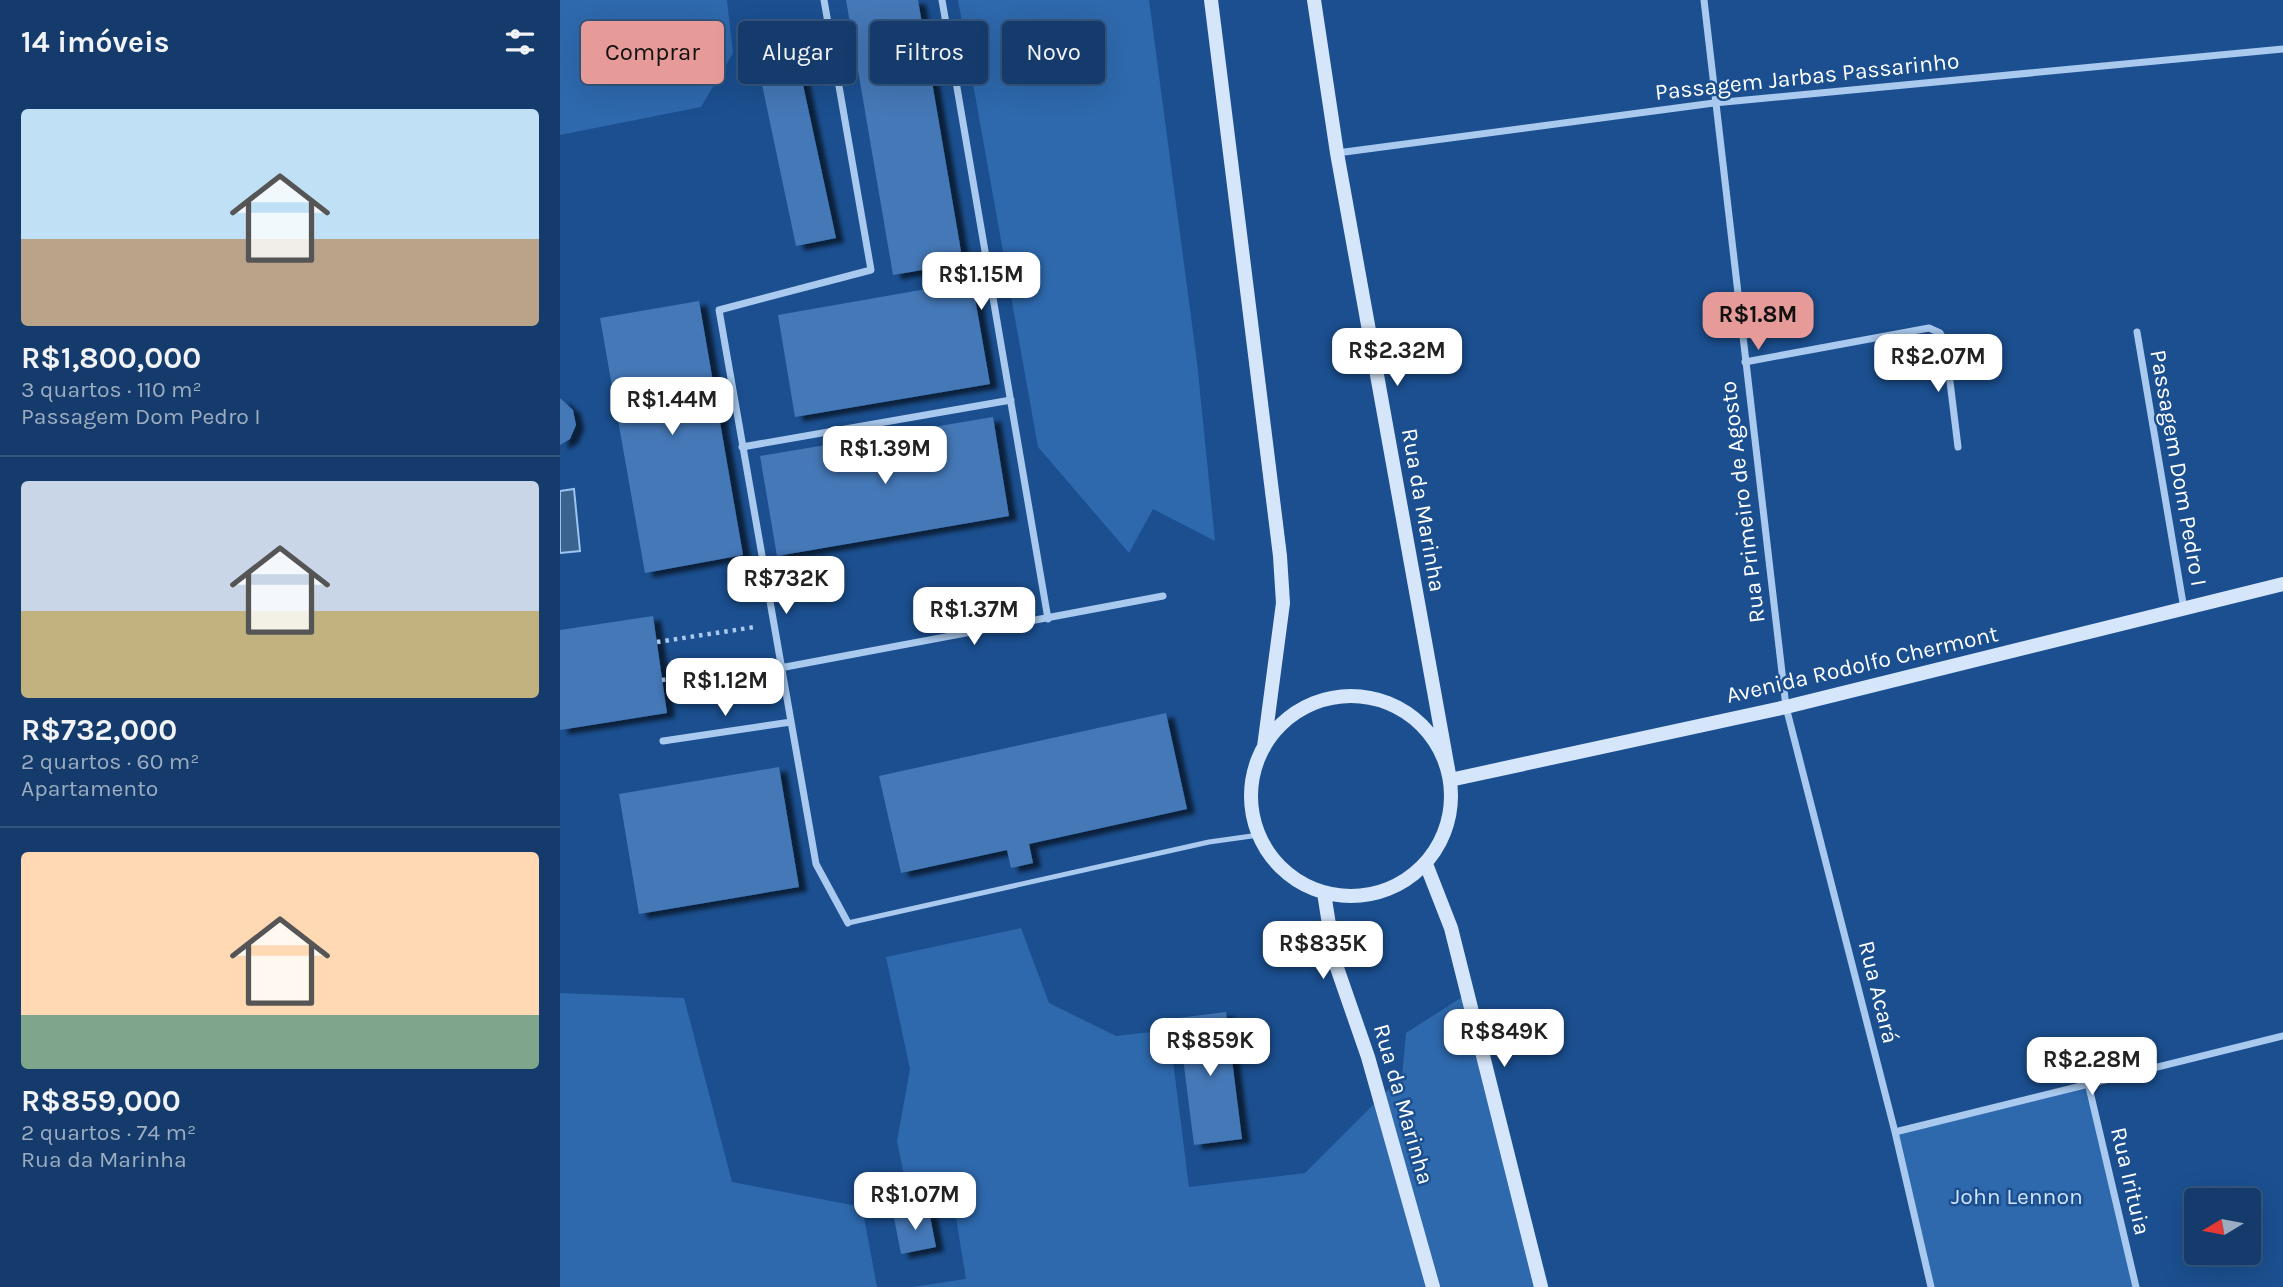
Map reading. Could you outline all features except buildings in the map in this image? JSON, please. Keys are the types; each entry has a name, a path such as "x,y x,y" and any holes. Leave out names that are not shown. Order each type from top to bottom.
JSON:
{"main road":[{"path":"1211,0 1280,556 1283,603 1264,747 1251,790 1259,835 1284,872 1324,893 1357,896 1389,890 1409,879 1426,864 1439,845 1447,825 1450,780 1444,758 1433,738 1419,722 1379,700 1357,696 1335,697 1313,703 1294,714 1277,729 1264,747"},
{"name":"Rua da Marinha","path":"1314,0 1337,153 1450,780"},
{"name":"Avenida Rodolfo Chermont","path":"1450,780 1786,707 2283,584"},
{"path":"1426,864 1451,928 1541,1287"},
{"name":"Rua da Marinha","path":"1324,893 1335,962 1368,1057 1433,1287"}],"street":[{"path":"824,0 870,270 719,310 816,864 848,923"},
{"path":"942,0 1048,619"},
{"name":"Rua Primeiro de Agosto","path":"1704,0 1786,707"},
{"name":"Passagem Jarbas Passarinho","path":"1337,153 1714,103 2283,48"},
{"path":"1745,362 1929,328 1940,333 1945,341 1958,447"},
{"name":"Passagem Dom Pedro I","path":"2137,332 2184,610"},
{"path":"742,447 1011,400"},
{"path":"780,665 1048,619 1163,596"},
{"name":"Rua Acará","path":"1786,707 1895,1132 1931,1287"},
{"path":"663,741 791,722"},
{"path":"1895,1132 2283,1035"},
{"name":"Rua Irituia","path":"2088,1083 2136,1287"}],"lane":[{"path":"848,923 1209,842 1259,835"}],"path":[{"path":"657,642 773,624"},
{"path":"662,681 780,665"}],"green space":[{"path":"560,0 727,0 733,53 724,68 724,21 581,21 581,84 715,84 701,107 560,135"},
{"path":"958,0 1149,0 1197,362 1215,541 1153,509 1129,553 1038,447 973,84 988,84 988,21 962,21"},
{"path":"1021,928 1049,1003 1116,1036 1169,1030 1189,1187 1305,1173 1402,1076 1406,1033 1470,992 1549,1287 913,1287 966,1279 952,1193 909,1199 897,1141 910,1069 886,957"},
{"path":"560,993 684,998 732,1182 862,1207 877,1287 560,1287"},
{"name":"John Lennon","path":"2088,1083 2136,1287 1931,1287 1895,1132"}],"shaded area":[{"path":"574,489 580,551 560,553 560,491"}]}
